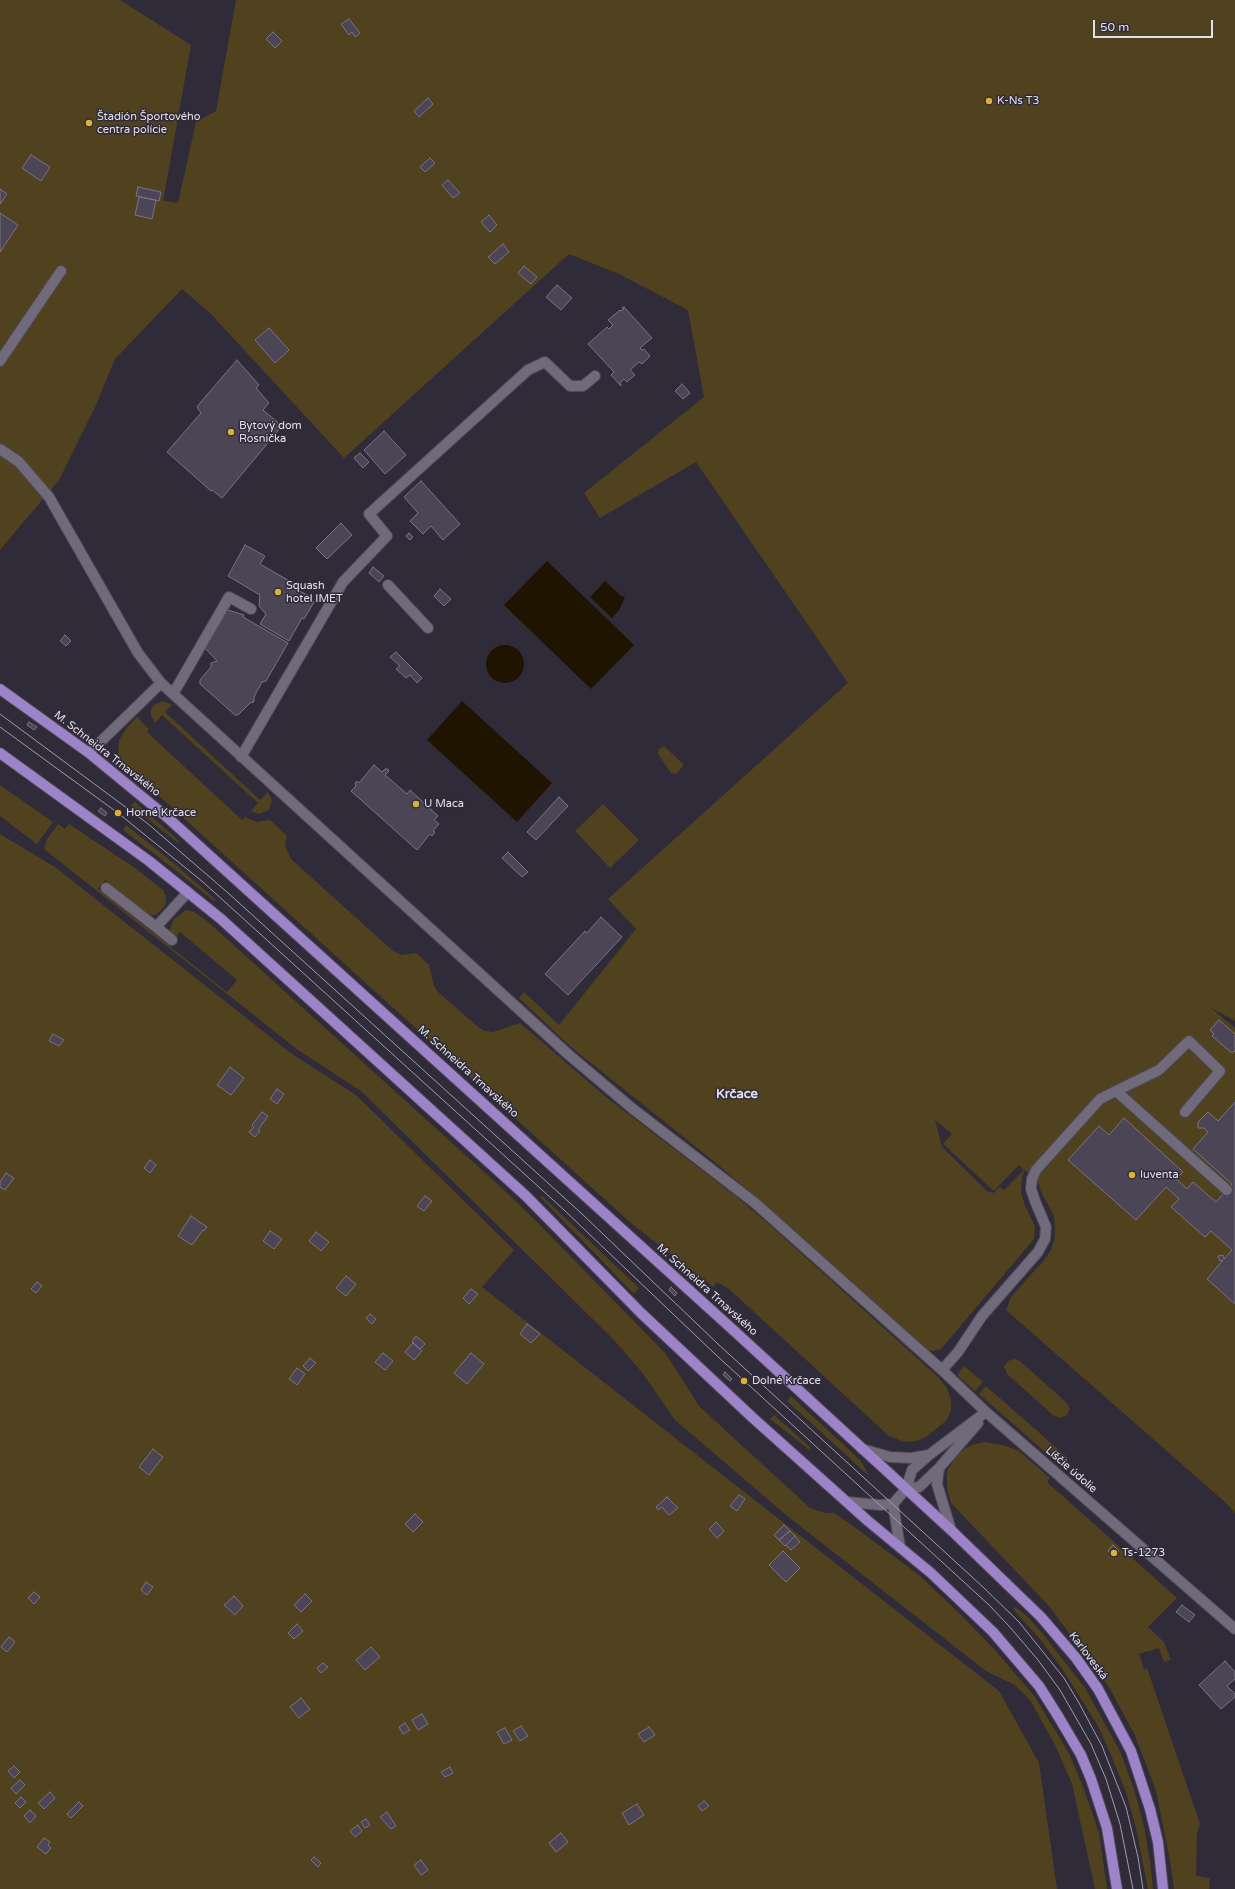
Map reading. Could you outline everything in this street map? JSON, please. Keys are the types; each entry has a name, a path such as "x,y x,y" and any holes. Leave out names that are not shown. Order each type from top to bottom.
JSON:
{"main road":[{"name":"M. Schneidra Trnavského","path":"0,689 30,709 89,753 139,794 253,894 906,1489"},
{"path":"0,754 149,861 188,892 496,1169 665,1336 847,1502 942,1583 993,1632 1034,1680 1058,1716 1080,1755 1099,1802 1108,1835 1117,1889"},
{"name":"Karloveská","path":"906,1489 952,1530 1041,1617 1076,1658 1104,1700 1125,1738 1144,1788 1158,1842 1163,1889"}],"street":[{"path":"0,361 61,271"},
{"path":"241,757 343,582 387,536 369,514 528,370 545,362 570,386 584,386 595,376"},
{"name":"Líščie údolie","path":"0,449 19,462 49,497 138,653 161,683 569,1055 633,1109 755,1203 942,1370 986,1412 1235,1628"},
{"path":"388,585 428,628"},
{"path":"173,694 229,597 251,609"},
{"path":"89,753 161,683"},
{"path":"106,888 172,940"},
{"path":"156,927 188,892"},
{"path":"942,1370 958,1352 982,1316 1038,1252 1045,1239 1046,1226 1031,1189 1032,1179 1036,1170 1100,1099 1159,1070 1189,1041 1220,1071 1185,1112"},
{"path":"1116,1091 1227,1190"},
{"path":"847,1502 880,1505 893,1504 906,1489 912,1470 929,1455 986,1412"},
{"path":"906,1489 919,1487 939,1468 986,1412"},
{"path":"862,1449 890,1457 910,1458 929,1455"},
{"path":"939,1468 938,1484 952,1530"},
{"path":"893,1504 900,1547"}],"shaded area":[{"path":"0,0 120,0 191,45 163,201 178,203 196,122 216,111 236,0 1235,0 1235,1021 1210,1007 1235,1028 1235,1513 1226,1503 1006,1310 1011,1297 1045,1259 1051,1250 1055,1237 1054,1216 1041,1192 1039,1184 1025,1170 1022,1176 1021,1192 1025,1206 1035,1226 1034,1239 941,1349 931,1351 716,1163 571,1047 519,998 524,992 559,1025 636,929 608,899 848,683 696,462 600,518 584,493 704,397 688,310 619,274 569,254 344,458 210,313 182,289 115,359 96,405 59,480 0,550","holes":["935,1120 952,1134 943,1144 994,1191 1019,1165 1024,1170 1004,1190 1000,1187 993,1193 987,1191 942,1147"]},
{"path":"547,561 634,645 591,689 504,605"},
{"path":"605,581 621,596 625,597 619,610 612,618 590,597"},
{"path":"505,645 518,651 524,664 518,677 505,683 492,677 486,664 492,651"},
{"path":"163,701 172,705 165,712 260,800 268,792 272,800 269,810 259,814 251,811 258,803 162,715 155,723 151,715 151,710 154,705"},
{"path":"462,701 552,783 517,822 427,740"},
{"path":"137,717 149,729 147,732 242,820 245,817 256,822 270,820 287,836 285,846 291,859 393,951 401,955 416,953 429,965 434,986 438,992 476,1025 484,1031 493,1032 520,1023 606,1097 737,1197 772,1227 938,1377 947,1388 951,1400 951,1411 946,1421 926,1437 916,1441 904,1442 889,1436 729,1289 717,1282 713,1287 632,1224 125,765 118,755 119,740 126,729"},
{"path":"664,746 683,764 676,774 671,773 658,754 659,749"},
{"path":"0,785 53,822 37,844 0,816"},
{"path":"135,802 179,841 180,843 131,806"},
{"path":"603,804 639,840 610,868 575,831"},
{"path":"58,824 65,829 69,824 135,868 163,890 166,897 165,906 157,914 150,916 105,880 98,889 227,992 237,980 180,932 174,938 169,932 174,919 186,910 194,912 206,920 505,1191 536,1221 666,1354 699,1406 810,1508 825,1513 834,1513 853,1526 919,1575 963,1617 995,1650 1035,1697 1070,1755 1099,1833 1107,1889 1095,1889 1072,1784 1055,1745 1030,1700 1015,1685 986,1671 786,1515 675,1420 641,1371 613,1339 361,1091 298,1050 44,849 47,839"},
{"path":"126,825 216,900 214,901 123,830"},
{"path":"0,834 55,867 292,1054 356,1095 514,1250 482,1287 999,1691 1039,1763 1057,1889 0,1889"},
{"path":"542,1196 639,1288 634,1294 540,1197"},
{"path":"1014,1359 1020,1361 1067,1403 1070,1409 1067,1415 1060,1418 1054,1416 1007,1374 1004,1367 1008,1361"},
{"path":"964,1366 983,1382 975,1391 958,1376 959,1372"},
{"path":"986,1386 1068,1458 1061,1466 979,1394"},
{"path":"791,1396 861,1461 869,1476 787,1401"},
{"path":"774,1415 810,1447 811,1451 770,1419"},
{"path":"984,1442 1006,1446 1019,1451 1050,1478 1047,1482 1177,1598 1148,1627 1164,1642 1171,1660 1164,1662 1159,1648 1139,1654 1144,1669 1147,1668 1200,1824 1197,1834 1196,1876 1210,1878 1209,1889 1174,1889 1170,1860 1156,1791 1134,1733 1109,1687 1049,1606 951,1503 947,1488 947,1471 957,1455 966,1448"},
{"path":"1015,1607 1027,1616 1043,1634 1085,1688 1120,1751 1134,1789 1144,1826 1153,1889 1148,1889 1136,1828 1126,1792 1098,1726 1061,1667 1039,1638 1013,1609"}],"building":[{"path":"349,19 360,33 355,37 352,32 349,35 341,24"},
{"path":"273,32 282,41 275,48 266,39"},
{"path":"428,98 433,104 419,117 414,111"},
{"path":"31,155 50,167 41,181 22,168"},
{"path":"430,158 435,163 425,172 420,167"},
{"path":"448,180 460,193 453,198 442,185"},
{"path":"138,187 161,192 159,201 136,196"},
{"path":"0,189 7,194 0,204"},
{"path":"139,197 156,200 152,219 135,215"},
{"path":"0,213 18,225 0,252"},
{"path":"489,215 497,225 490,232 481,222"},
{"path":"503,244 509,252 495,264 488,257"},
{"path":"524,266 537,277 531,284 518,273"},
{"path":"557,285 572,298 561,310 546,297"},
{"path":"624,307 652,338 640,348 642,350 644,349 650,356 642,364 639,362 630,370 635,375 627,382 624,379 620,383 621,386 611,375 614,372 588,344 607,327 609,329 613,325 608,320 620,310 621,311 624,309 622,308"},
{"path":"269,328 289,350 275,363 255,340"},
{"name":"Bytový dom Rosnička","path":"237,360 259,385 256,388 269,403 263,410 282,426 222,498 212,490 211,491 167,452 201,413 197,407"},
{"path":"682,384 690,393 683,399 675,391"},
{"path":"384,431 406,455 385,474 364,450"},
{"path":"360,453 369,462 363,468 354,458"},
{"path":"421,481 460,524 443,540 431,526 423,534 410,521 418,513 404,497"},
{"path":"341,523 352,535 327,559 316,548"},
{"path":"409,533 413,537 410,540 406,536"},
{"name":"Squash hotel IMET","path":"245,545 265,556 260,564 298,586 296,589 309,596 308,598 314,602 304,619 302,618 289,641 260,624 266,614 259,606 260,595 228,576"},
{"path":"373,567 384,576 379,582 369,573"},
{"path":"440,589 451,599 444,606 434,596"},
{"path":"228,610 244,615 243,617 288,643 266,681 262,682 254,697 254,702 250,703 238,715 235,715 200,684 200,680 211,667 211,663 217,661 205,648"},
{"path":"65,635 71,641 66,646 60,641"},
{"path":"396,652 422,678 417,683 410,675 406,678 396,669 400,666 390,657"},
{"path":"29,722 37,727 34,730 27,725"},
{"path":"374,765 382,772 385,769 388,769 389,771 385,775 407,794 410,790 438,816 434,820 439,824 433,831 435,832 432,836 430,834 417,850 351,791 356,786 355,783 357,781 359,783"},
{"path":"559,797 568,806 536,840 527,832"},
{"path":"101,808 107,813 105,816 98,811"},
{"path":"508,852 528,872 522,877 502,858"},
{"path":"601,917 622,937 568,995 545,974 585,931 587,933"},
{"path":"1219,1020 1235,1034 1235,1052 1234,1051 1232,1053 1212,1036 1214,1034 1210,1030"},
{"path":"53,1034 64,1040 59,1046 49,1041"},
{"path":"230,1067 244,1078 231,1095 217,1085"},
{"path":"277,1089 284,1094 277,1104 270,1099"},
{"path":"1235,1102 1235,1304 1207,1279 1223,1260 1220,1261 1218,1256 1223,1255 1224,1259 1232,1250 1211,1231 1205,1237 1171,1207 1179,1199 1166,1187 1136,1220 1068,1160 1099,1126 1109,1135 1124,1118 1183,1172 1176,1179 1187,1189 1193,1182 1216,1202 1232,1184 1193,1149 1208,1132 1204,1128 1198,1128 1198,1122 1208,1112 1218,1121"},
{"path":"262,1112 268,1116 255,1137 249,1132 254,1127 252,1125"},
{"path":"150,1160 156,1165 150,1173 144,1168"},
{"path":"6,1173 14,1178 5,1190 0,1187 0,1182"},
{"path":"425,1196 432,1201 424,1211 417,1206"},
{"path":"191,1216 207,1227 192,1245 178,1236"},
{"path":"270,1231 282,1239 274,1249 263,1241"},
{"path":"316,1232 329,1242 321,1251 309,1241"},
{"path":"346,1276 356,1284 346,1296 336,1288"},
{"path":"37,1282 42,1286 36,1293 31,1289"},
{"path":"671,1287 677,1293 675,1296 669,1290"},
{"path":"471,1289 478,1294 469,1304 463,1298"},
{"path":"370,1314 376,1319 372,1324 366,1318"},
{"path":"527,1324 540,1334 531,1343 520,1334"},
{"path":"416,1336 425,1344 420,1349 412,1342"},
{"path":"413,1343 422,1351 414,1360 405,1352"},
{"path":"383,1353 393,1361 385,1370 375,1362"},
{"path":"471,1353 484,1364 467,1384 454,1373"},
{"path":"310,1358 316,1363 308,1371 303,1366"},
{"path":"297,1368 305,1374 297,1385 289,1379"},
{"path":"725,1372 732,1379 730,1381 723,1375"},
{"path":"153,1449 163,1457 149,1475 139,1467"},
{"path":"739,1495 745,1499 737,1511 730,1506"},
{"path":"667,1497 678,1508 669,1515 662,1507 658,1510 656,1507"},
{"path":"415,1514 423,1522 413,1532 405,1524"},
{"path":"716,1522 724,1531 717,1538 709,1529"},
{"path":"784,1525 790,1531 779,1540 774,1535"},
{"path":"790,1531 795,1536 785,1546 779,1540"},
{"path":"795,1536 800,1542 791,1550 786,1545"},
{"name":"Ts-1273","path":"1113,1545 1119,1551 1114,1556 1108,1551"},
{"path":"783,1551 800,1568 786,1582 769,1565"},
{"path":"146,1582 153,1587 147,1595 141,1590"},
{"path":"34,1592 40,1597 34,1604 28,1598"},
{"path":"305,1594 312,1601 301,1612 294,1605"},
{"path":"234,1596 243,1606 235,1615 224,1605"},
{"path":"1182,1605 1195,1615 1189,1622 1176,1612"},
{"path":"297,1624 303,1631 294,1639 288,1633"},
{"path":"9,1637 15,1642 7,1652 1,1647"},
{"path":"371,1647 380,1657 365,1670 356,1660"},
{"path":"1225,1661 1235,1672 1235,1679 1227,1686 1235,1694 1235,1697 1221,1709 1199,1685"},
{"path":"323,1663 328,1667 321,1673 317,1668"},
{"path":"301,1698 310,1709 299,1718 290,1707"},
{"path":"422,1714 428,1724 418,1730 412,1720"},
{"path":"405,1723 410,1730 403,1734 399,1727"},
{"path":"521,1726 528,1736 520,1741 513,1731"},
{"path":"649,1727 655,1735 644,1742 638,1734"},
{"path":"505,1728 512,1740 504,1744 497,1732"},
{"path":"14,1766 20,1772 14,1778 8,1771"},
{"path":"450,1767 453,1773 445,1777 441,1772"},
{"path":"20,1780 25,1785 16,1794 11,1788"},
{"path":"50,1792 55,1798 44,1809 38,1803"},
{"path":"21,1797 26,1802 20,1808 15,1803"},
{"path":"704,1801 709,1806 702,1811 698,1806"},
{"path":"79,1802 83,1806 71,1818 67,1814"},
{"path":"637,1804 644,1815 629,1825 622,1813"},
{"path":"30,1810 36,1816 30,1823 24,1816"},
{"path":"387,1812 396,1826 391,1829 380,1817"},
{"path":"366,1819 370,1825 365,1828 361,1822"},
{"path":"358,1825 362,1831 355,1837 350,1831"},
{"path":"561,1833 568,1842 556,1852 549,1843"},
{"path":"44,1838 50,1842 48,1845 51,1848 46,1854 37,1847"},
{"path":"314,1857 321,1863 318,1867 311,1860"},
{"path":"421,1860 428,1870 421,1875 414,1865"}],"tram line":[{"path":"0,714 147,823 227,892 581,1213 718,1344 983,1587 1019,1622 1064,1678 1102,1746 1126,1807 1138,1857 1143,1889"},
{"path":"0,727 118,813 203,882 563,1209 715,1354 989,1605 1038,1660 1060,1690 1091,1744 1106,1779 1120,1824 1133,1889"}],"place":[{"name":"K-Ns T3","path":"989,101"},
{"name":"Štadión Športového centra polície","path":"89,123"},
{"name":"Bytový dom Rosnička","path":"231,432"},
{"name":"Squash hotel IMET","path":"278,592"},
{"name":"U Maca","path":"416,804"},
{"name":"Horné Krčace","path":"118,813"},
{"name":"Iuventa","path":"1132,1175"},
{"name":"Dolné Krčace","path":"744,1381"},
{"name":"Ts-1273","path":"1114,1553"}],"district":[{"name":"Krčace","path":"737,1095"}]}
